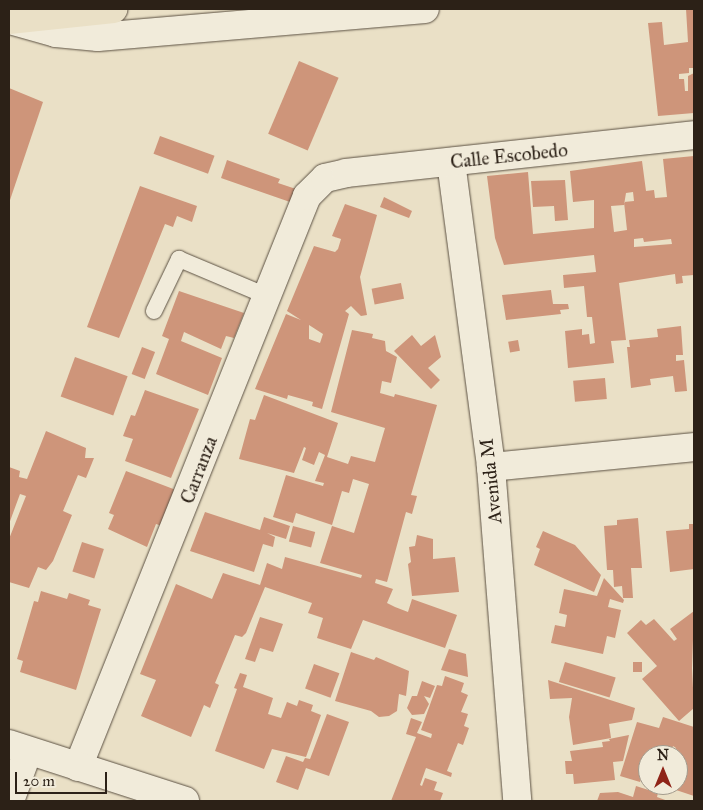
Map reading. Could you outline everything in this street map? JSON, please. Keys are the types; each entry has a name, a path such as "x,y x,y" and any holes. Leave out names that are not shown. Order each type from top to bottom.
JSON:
{"highway":[{"path":"9,20 113,9"}],"street":[{"path":"9,20 56,32 98,37 425,9"},
{"name":"Calle Escobedo","path":"325,178 346,173 694,135"},
{"name":"Avenida M","path":"451,162 490,467 517,801"},
{"name":"Carranza","path":"78,766 307,196 325,178"},
{"path":"490,467 694,447"},
{"path":"10,801 18,747 185,801"}],"lane":[{"path":"154,311 179,259 267,296"}],"building":[{"path":"686,9 694,9 694,68 689,68 689,73 679,74 679,79 684,79 685,91 688,91 688,76 694,73 694,113 658,116 648,23 662,22 664,45 688,42"},
{"path":"299,61 339,78 308,151 268,134"},
{"path":"9,88 43,102 9,203"},
{"path":"160,136 215,156 208,174 154,154"},
{"path":"694,156 694,275 682,276 683,283 676,284 675,274 619,283 626,340 611,341 614,363 568,368 565,331 582,329 582,335 589,334 590,344 595,343 592,317 587,317 584,286 564,288 563,275 596,272 594,255 504,265 495,238 487,176 528,172 533,234 594,228 594,200 573,202 570,171 642,161 646,191 654,190 655,198 667,197 663,159","holes":["633,192 634,201 625,202 626,193","624,204 627,230 614,232 611,206","643,238 644,242 671,239 672,244 634,247 634,239"]},
{"path":"227,160 280,179 278,183 296,189 290,202 221,178"},
{"path":"565,180 568,220 555,221 554,206 533,207 531,181"},
{"path":"140,186 197,206 192,222 177,216 173,227 165,224 119,338 87,327"},
{"path":"384,197 412,211 409,218 380,207"},
{"path":"345,204 377,215 360,277 367,315 361,316 351,306 345,311 349,314 322,409 312,406 313,402 288,395 287,399 255,389 286,314 301,320 287,311 314,246 335,252 341,239 332,236","holes":["309,325 323,334 320,343 309,339"]},
{"path":"401,283 404,299 375,304 372,289"},
{"path":"551,290 553,304 568,304 569,309 560,310 561,314 506,320 502,295"},
{"path":"179,291 244,313 234,338 226,336 221,349 184,332 181,341 222,358 208,395 156,374 169,339 162,336"},
{"path":"681,326 683,355 676,355 676,361 684,360 687,391 675,392 673,376 650,379 651,385 631,388 627,347 630,347 629,340 658,337 657,329"},
{"path":"352,330 373,334 372,338 385,341 386,351 397,357 391,383 382,381 380,393 394,397 395,394 437,405 411,495 417,496 412,514 406,512 387,582 376,579 375,583 393,589 387,603 395,607 408,612 412,599 457,615 445,648 363,620 351,649 317,638 323,618 308,613 312,603 265,587 246,633 242,637 235,635 215,683 219,685 210,708 204,705 191,737 141,716 156,680 140,674 176,584 212,599 223,573 260,585 267,563 282,569 285,557 361,578 362,575 320,563 332,526 354,533 369,484 353,479 349,493 342,491 332,525 296,513 293,523 273,517 286,475 323,486 324,483 315,481 325,455 319,452 314,465 302,460 306,448 304,447 294,473 239,459 250,419 255,420 264,395 338,423 327,457 348,464 351,456 375,462 385,428 331,412"},
{"path":"412,335 421,346 435,335 441,357 428,368 440,380 431,389 394,351"},
{"path":"518,340 520,351 510,353 508,342"},
{"path":"142,347 155,352 145,379 132,374"},
{"path":"75,357 128,376 113,416 61,396"},
{"path":"605,378 607,399 575,402 573,381"},
{"path":"145,390 199,409 171,478 125,461 133,439 123,436 131,415 135,416"},
{"path":"46,431 86,448 85,458 94,458 86,478 78,475 63,511 72,515 53,561 46,570 38,567 29,588 9,582 9,539 26,496 20,494 9,524 9,467 20,471 19,477 27,479"},
{"path":"126,471 176,490 162,526 156,524 147,547 108,529 114,515 109,513"},
{"path":"205,512 260,530 264,517 290,526 286,539 267,533 275,537 273,547 263,544 254,572 190,551"},
{"path":"638,518 642,568 631,568 633,598 623,598 622,586 614,587 613,570 607,570 604,526 617,525 617,520"},
{"path":"689,524 694,524 694,569 670,572 666,531 689,529"},
{"path":"293,526 315,532 311,547 289,541"},
{"path":"543,531 575,545 601,575 594,592 534,565 540,549 536,547"},
{"path":"417,535 433,539 433,559 455,557 459,592 412,596 408,564 411,562 409,547 415,546"},
{"path":"82,542 104,549 94,579 72,571"},
{"path":"604,578 624,600 623,603 610,599 608,607 621,610 615,638 607,636 603,654 551,643 555,625 565,627 567,615 559,613 564,589 597,596"},
{"path":"41,591 67,599 69,593 90,600 88,605 101,609 76,690 20,672 23,661 17,659 34,601 38,602"},
{"path":"694,611 692,668 694,708 679,721 642,679 657,666 627,633 641,620 646,625 654,619 674,641 677,639 670,629"},
{"path":"260,617 283,624 273,652 260,648 255,662 245,659"},
{"path":"449,649 466,654 468,677 441,670"},
{"path":"351,652 374,660 376,657 409,671 406,696 399,694 397,711 389,716 379,717 371,711 335,701"},
{"path":"565,662 616,677 610,698 559,682"},
{"path":"633,662 642,662 642,672 633,672"},
{"path":"314,664 339,673 330,698 305,688"},
{"path":"240,673 247,675 243,687 273,698 268,714 281,718 287,702 297,706 299,700 313,705 311,711 321,715 306,757 272,749 264,769 215,751 237,689 234,688"},
{"path":"445,676 464,683 461,692 468,695 461,712 468,714 464,726 469,728 463,745 458,743 447,771 452,773 451,777 426,768 420,785 422,786 425,778 437,782 434,790 443,793 440,801 391,801 416,737 406,734 411,718 422,722 417,733 431,738 432,734 421,730 437,685 442,686"},
{"path":"548,680 635,708 632,720 609,724 611,738 573,745 569,717 572,698 550,699"},
{"path":"422,681 435,686 430,698 424,696 429,704 424,714 412,715 407,708 412,696 417,696"},
{"path":"327,714 349,722 329,776 306,768 298,790 276,782 286,756 303,762 305,758 310,759"},
{"path":"663,717 694,727 694,796 688,794 688,745 638,745 638,781 620,776 637,722 659,728"},
{"path":"629,735 623,761 613,762 615,780 574,784 573,774 566,774 565,761 572,761 570,751 603,747 602,742"},
{"path":"636,786 638,787 638,795 658,795 657,797 668,801 597,801 600,793 618,792 633,797"}]}
